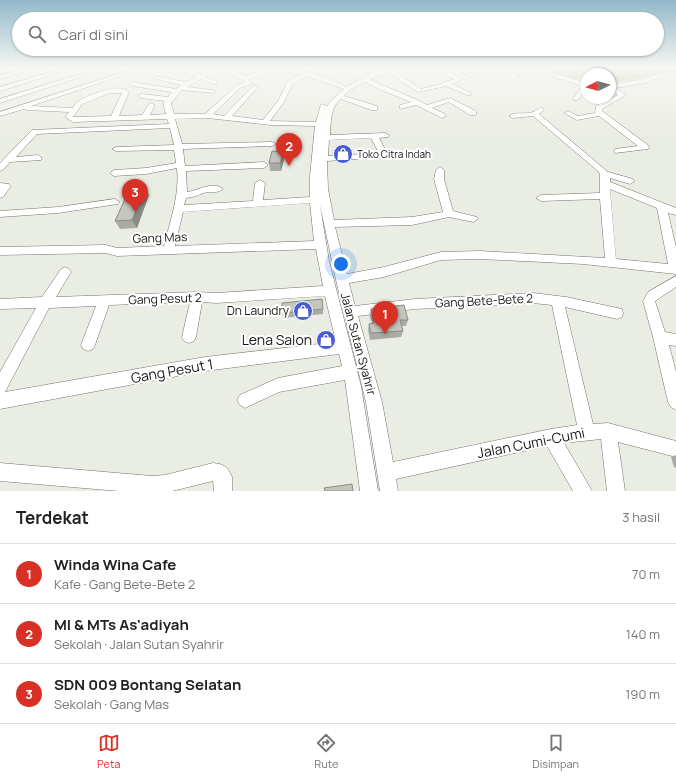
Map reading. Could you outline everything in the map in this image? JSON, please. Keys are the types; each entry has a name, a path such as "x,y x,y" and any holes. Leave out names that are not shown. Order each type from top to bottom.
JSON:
{"street":[{"path":"0,101 29,92"},
{"path":"0,114 68,92"},
{"path":"107,92 84,101 74,110 69,118 71,120 145,117 171,121"},
{"path":"114,118 125,97 126,92"},
{"path":"168,251 182,195 183,180 178,146 167,105 169,99 177,92"},
{"path":"207,116 233,92"},
{"path":"227,117 250,92"},
{"path":"265,122 281,102 286,92"},
{"path":"341,92 374,108"},
{"name":"Jalan Sutan Syahrir","path":"341,92 325,102 319,124 319,159 314,200 330,291 357,407 369,491"},
{"name":"Jalan Sutan Syahrir","path":"341,92 331,105 328,113 326,138 319,159 329,224 350,312 374,402 384,464 384,490"},
{"path":"391,92 418,102 442,116"},
{"path":"464,92 469,94"},
{"path":"576,99 580,92"},
{"path":"616,99 623,95 618,92"},
{"path":"141,96 169,99"},
{"path":"428,107 450,100 473,113"},
{"path":"403,107 418,102"},
{"path":"606,104 599,108 598,111 600,114 645,147 618,151"},
{"path":"145,117 151,105"},
{"path":"19,108 74,110"},
{"path":"513,116 538,112 601,169 605,179 605,196 611,262"},
{"path":"568,113 579,118 600,114"},
{"path":"0,168 35,132 171,121 207,116 265,122 319,124"},
{"path":"326,138 386,135"},
{"path":"319,159 382,155 383,153 374,136"},
{"path":"116,149 272,144"},
{"path":"7,160 38,158"},
{"path":"114,172 146,171 181,167 264,165"},
{"path":"440,170 439,179 449,214"},
{"path":"605,179 630,181"},
{"path":"605,179 676,212"},
{"path":"258,203 260,183"},
{"path":"0,186 6,186 0,195"},
{"path":"182,195 195,194 201,190 218,189"},
{"path":"541,198 605,196"},
{"path":"179,209 314,200"},
{"path":"0,214 58,210 115,202"},
{"path":"662,206 676,273"},
{"path":"329,224 412,221 449,214 473,219"},
{"name":"Gang Mas","path":"4,250 106,249 117,252 321,245"},
{"path":"0,261 4,250"},
{"path":"342,280 384,272 441,256 480,255 611,262 676,273"},
{"path":"0,387 45,303 65,272"},
{"path":"676,273 648,301 660,337 676,402"},
{"name":"Gang Pesut 2","path":"0,304 197,297 216,298 330,291"},
{"path":"189,337 197,297"},
{"name":"Gang Bete-Bete 2","path":"350,312 416,304 533,298 557,301 617,314"},
{"path":"88,345 104,301"},
{"path":"557,301 587,432"},
{"path":"660,337 676,340"},
{"name":"Gang Pesut 1","path":"0,401 205,364 344,347"},
{"path":"245,400 278,385 350,372"},
{"path":"608,431 616,491"},
{"name":"Jalan Cumi-Cumi","path":"364,458 384,464 551,437 587,432 608,431 676,449"},
{"path":"551,437 583,491"},
{"path":"0,472 152,485 165,484 213,472 220,473 223,477 223,491"}],"building":[{"path":"272,151 283,152 280,163 269,163"},
{"path":"145,187 132,220 115,221 130,188"},
{"path":"322,299 323,309 282,313 282,303"},
{"path":"404,305 408,320 400,320 403,331 371,333 369,324 374,323 371,309"},
{"path":"330,331 330,339 321,340 321,332"},
{"path":"352,484 353,491 325,491 324,488"}],"place":[{"name":"Toko Citra Indah","path":"343,154"},
{"name":"MI & MTs As'adiyah","path":"289,166"},
{"name":"SDN 009 Bontang Selatan","path":"135,212"},
{"name":"Dn Laundry","path":"303,311"},
{"name":"Winda Wina Cafe","path":"385,334"},
{"name":"Lena Salon","path":"326,340"}]}
